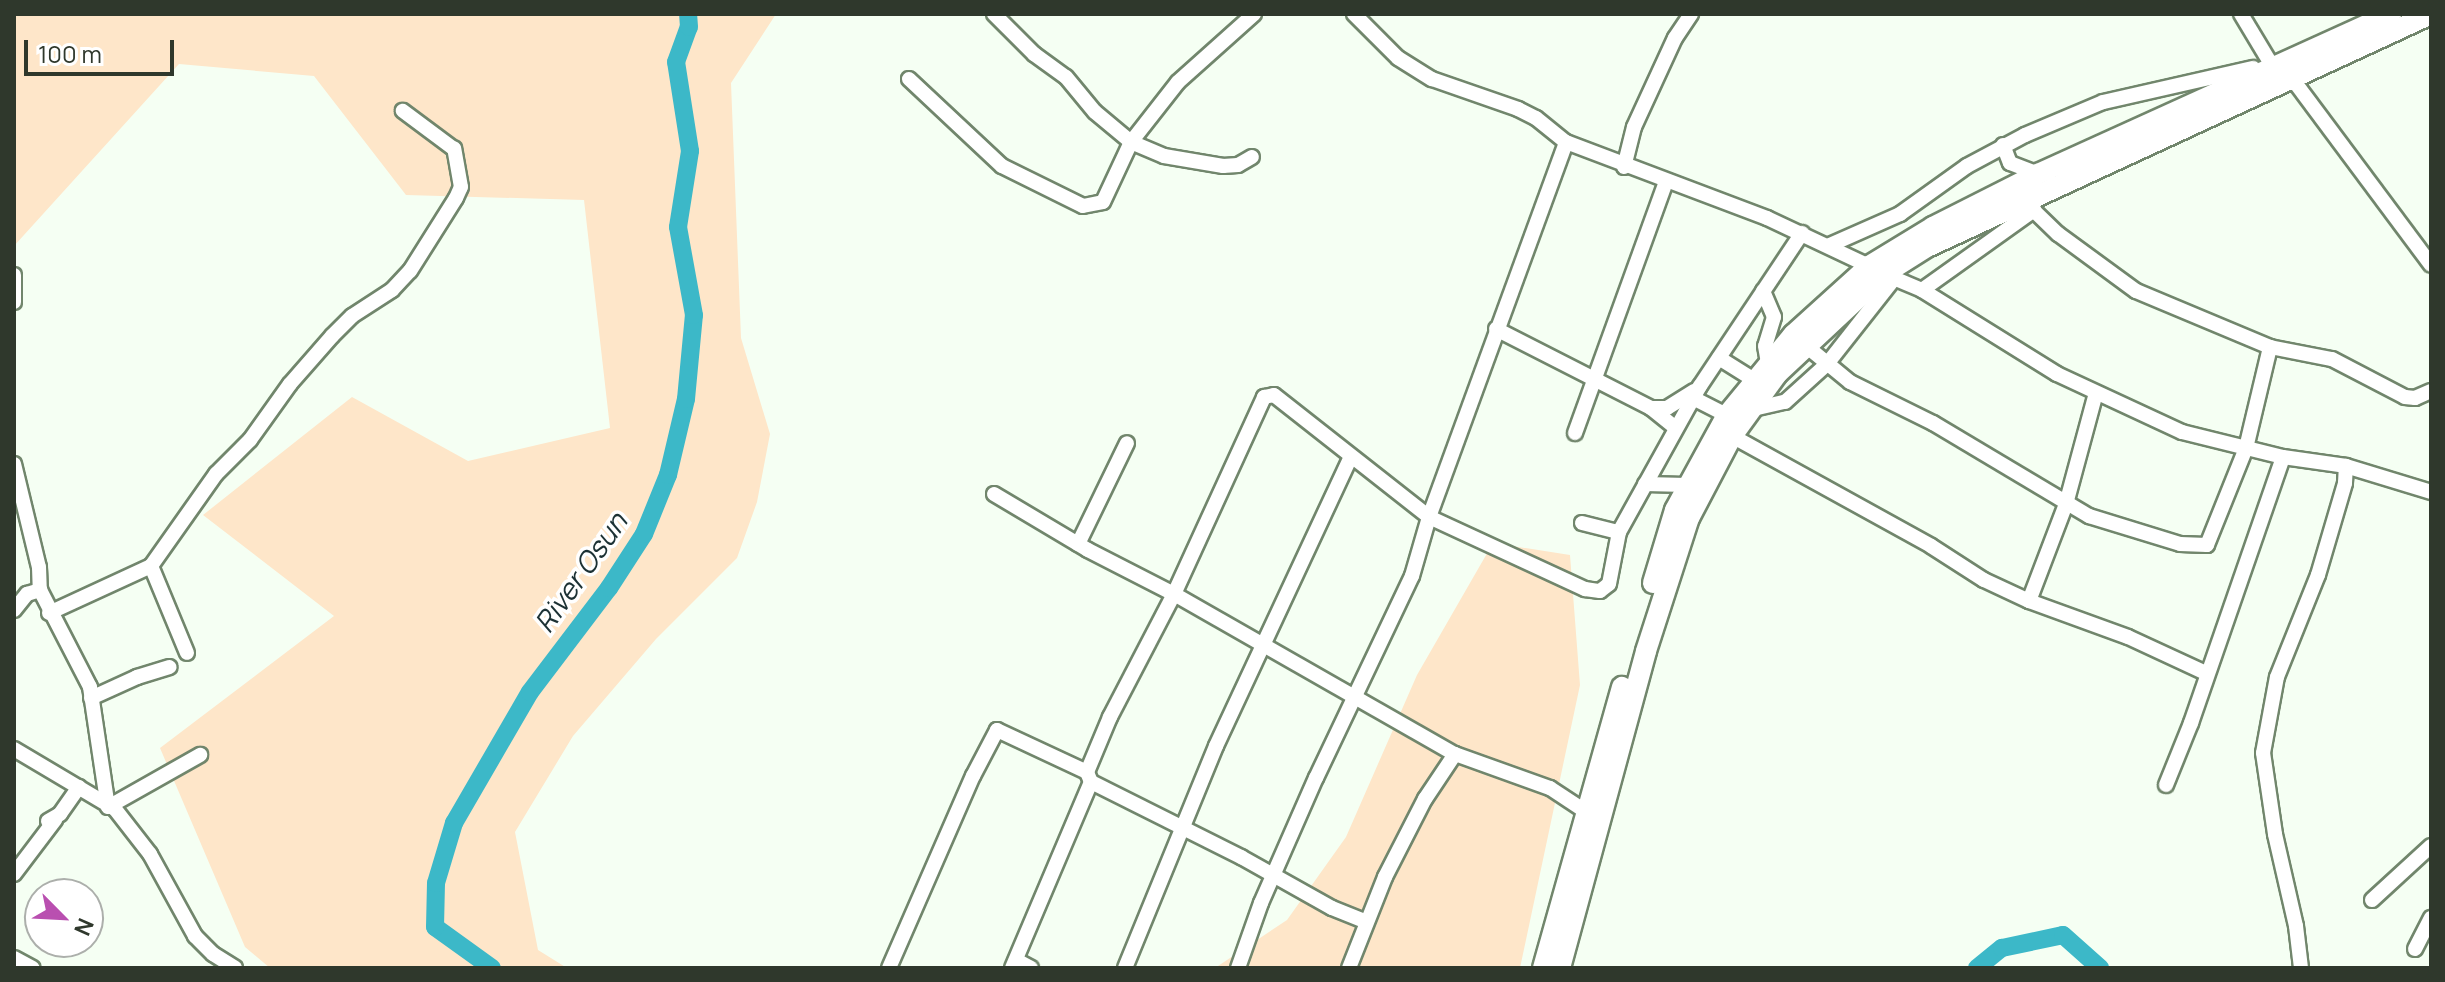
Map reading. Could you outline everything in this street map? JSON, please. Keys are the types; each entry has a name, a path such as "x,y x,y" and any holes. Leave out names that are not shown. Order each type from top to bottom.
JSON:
{"highway":[{"path":"1882,273 1927,247 2030,206 2278,69 2431,14"},
{"path":"1552,966 1585,811 1664,544 1687,485 1727,415 1753,379 1768,363 1882,273 1933,227 2038,174 2278,69 2388,15"},
{"path":"1552,966 1668,578 1689,518 1732,436 1799,340"}],"street":[{"path":"994,14 1034,54 1066,77 1095,112 1131,142 1164,156 1223,166 1238,165 1252,157"},
{"path":"909,79 1002,166 1083,206 1103,202 1131,142 1178,82 1254,14"},
{"path":"1354,14 1398,58 1469,95 1536,118 1566,142 1624,167 1830,245 1922,290 2057,374 2182,432 2283,457 2346,466 2431,492"},
{"path":"1624,167 1634,127 1675,38 1691,14"},
{"path":"2241,14 2278,69 2431,265"},
{"path":"1830,245 1900,214 2003,145 2103,102 2278,69"},
{"path":"49,613 151,566 216,474 250,440 290,384 332,336 352,316 392,290 410,271 461,187 454,149 403,111"},
{"path":"1238,968 1273,875 1412,576 1429,517 1472,407 1496,329 1566,142"},
{"path":"2003,145 2010,163 2038,174"},
{"path":"1575,433 1666,182"},
{"path":"1922,290 2030,206 2058,234 2136,291 2270,347 2332,359 2405,397 2415,398 2431,391"},
{"path":"1031,968 1014,964 1110,717 1174,594 1264,397 1274,395 1429,517 1585,589 1600,591 1609,584 1613,572 1619,532 1676,428 1802,233"},
{"path":"1749,410 1785,402 1827,364 1882,273"},
{"path":"14,275 14,302"},
{"path":"1763,291 1774,317 1850,382 1933,423 2066,504 2115,526 2200,548 2211,539 2246,448 2270,347"},
{"path":"1768,363 1766,335 1774,317"},
{"path":"1496,329 1651,408 1676,428"},
{"path":"1719,358 1753,379"},
{"path":"1651,408 1667,408 1697,392"},
{"path":"1697,392 1727,415"},
{"path":"2029,601 2066,504 2096,393"},
{"path":"1732,436 1931,546 1984,580 2029,601 2128,637 2206,673"},
{"path":"1078,544 1127,443"},
{"path":"1125,968 1183,827 1351,457"},
{"path":"2166,785 2191,723 2283,457"},
{"path":"14,464 39,567 40,590 49,613 90,687 108,807"},
{"path":"2301,968 2263,753 2277,677 2318,575 2345,483 2346,466"},
{"path":"1645,484 1687,485"},
{"path":"994,494 1455,754 1550,788 1585,811"},
{"path":"1582,523 1619,532"},
{"path":"151,566 187,653"},
{"path":"14,610 27,594 40,590"},
{"path":"91,698 137,677 169,667"},
{"path":"889,968 973,776 997,730 1332,908 1366,922"},
{"path":"14,749 115,809 150,854 195,936 213,954 234,968"},
{"path":"1349,968 1366,922 1425,799 1455,754"},
{"path":"108,807 200,755"},
{"path":"14,874 50,821 79,787"},
{"path":"2372,900 2431,846"},
{"path":"2415,949 2431,918"},
{"path":"14,958 33,968"}],"shaded area":[{"path":"14,14 776,14 731,83 741,338 770,434 757,502 737,558 656,639 573,736 515,832 538,950 567,968 270,968 245,947 160,748 334,616 203,515 352,397 468,461 610,428 584,200 406,195 314,76 179,64 14,246"},
{"path":"1493,543 1570,555 1580,685 1520,968 1215,968 1287,920 1346,837 1417,675"}],"waterway":[{"name":"River Osun","path":"492,968 435,927 436,883 454,823 530,692 609,588 644,534 668,475 686,399 694,315 678,227 690,151 676,62 689,27 688,14"},
{"name":"River Osun","path":"1977,968 2002,948 2063,935 2100,968"}]}
